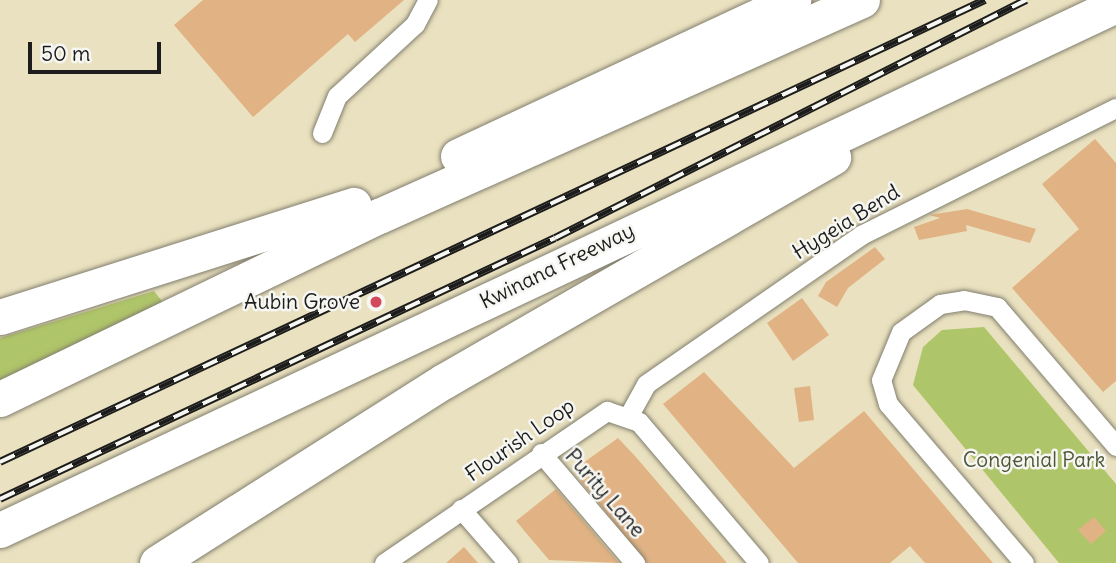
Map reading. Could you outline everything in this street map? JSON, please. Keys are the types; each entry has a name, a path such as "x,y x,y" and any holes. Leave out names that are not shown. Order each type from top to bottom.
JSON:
{"highway":[{"path":"0,317 341,211 793,0"},
{"path":"0,399 379,216 862,0"},
{"name":"Kwinana Freeway","path":"0,530 766,165 921,100 1116,5"},
{"path":"157,563 444,381 884,127 921,100"}],"street":[{"path":"322,133 337,96 415,24 428,0"},
{"name":"Hygeia Bend","path":"629,415 646,384 861,235 1114,112"},
{"path":"1024,563 888,404 881,380 901,332 940,304 964,300 997,307 1116,446"},
{"path":"629,415 759,563"},
{"name":"Flourish Loop","path":"384,563 595,416 629,415"},
{"name":"Purity Lane","path":"541,453 635,563"},
{"path":"461,509 508,563"}],"green space":[{"path":"154,291 165,305 0,380 0,338"},
{"name":"Congenial Park","path":"984,327 1116,484 1116,563 1059,563 913,385 923,347 942,330"}],"building":[{"path":"203,0 404,0 355,42 348,34 253,117 174,25"},
{"path":"1095,139 1116,163 1116,381 1103,392 1012,288 1079,229 1042,184"},
{"path":"967,209 1036,229 1030,243 966,225 967,231 919,240 914,227 940,218 929,215"},
{"path":"875,247 885,259 848,288 837,307 818,296 826,282"},
{"path":"802,298 829,335 793,361 767,323"},
{"path":"704,372 794,468 864,411 993,563 925,563 910,546 890,563 798,563 663,404"},
{"path":"810,386 814,420 799,422 794,388"},
{"path":"618,438 727,563 647,563 580,480 590,472 583,463"},
{"path":"556,489 619,563 549,560 516,521"},
{"path":"1094,517 1106,531 1091,544 1078,530"},
{"path":"464,547 478,563 446,563"}],"railway":[{"path":"0,462 985,0"},
{"path":"0,499 555,238 1026,0"}],"place":[{"name":"Aubin Grove","path":"376,302"}]}
